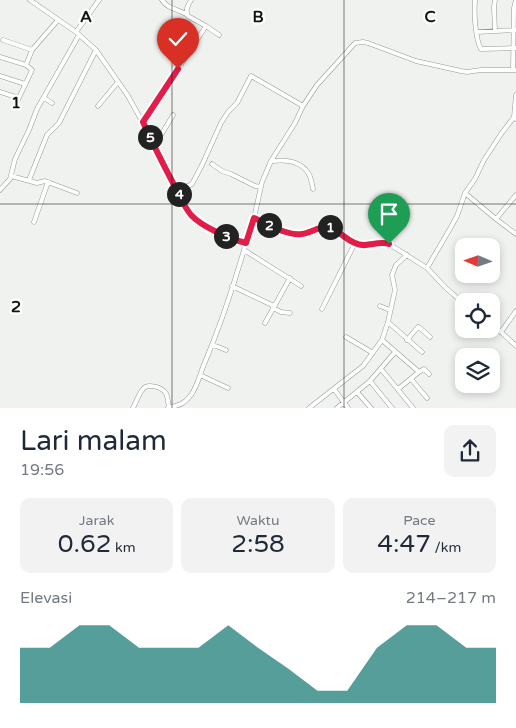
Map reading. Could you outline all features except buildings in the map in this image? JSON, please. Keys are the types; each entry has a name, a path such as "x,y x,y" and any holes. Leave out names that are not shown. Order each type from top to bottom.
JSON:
{"street":[{"path":"30,0 96,50 128,96 183,203 192,216 225,236 246,243"},
{"path":"0,190 11,176 15,159 37,109 77,34 99,0"},
{"path":"162,0 165,5 183,12 219,35"},
{"path":"188,16 186,12 191,0"},
{"path":"475,0 479,47 482,50 515,48"},
{"path":"494,0 495,31"},
{"path":"133,408 142,389 145,387 150,386 164,390 167,394 168,408 184,403 197,386 213,345 244,250 261,187 272,161 295,123 302,106 317,85 355,43 368,43 416,61 467,72 515,70 514,4 516,0"},
{"path":"26,65 32,50 58,20"},
{"path":"143,122 206,26"},
{"path":"477,32 514,30"},
{"path":"3,40 32,50"},
{"path":"28,180 47,135 59,123 96,50"},
{"path":"0,57 26,65 32,70 18,100 0,92"},
{"path":"0,76 25,84"},
{"path":"176,189 192,184 221,124 228,112 237,103 251,76 302,106"},
{"path":"98,106 118,82"},
{"path":"427,268 452,227 465,193 475,179 489,151 515,118 516,95"},
{"path":"44,98 52,104"},
{"path":"154,147 173,115"},
{"path":"272,161 288,160 299,165 306,170 314,189"},
{"path":"212,164 255,186 261,187"},
{"path":"11,176 37,183 48,182 77,193"},
{"path":"34,222 48,182"},
{"path":"465,193 516,234"},
{"path":"496,219 516,195"},
{"path":"254,218 286,232 303,234 327,226 355,244 364,246 389,244 427,268 455,296"},
{"path":"322,309 355,244"},
{"path":"244,250 301,286"},
{"path":"309,408 363,366 382,340 395,290 392,275 396,265 407,255"},
{"path":"265,323 290,278"},
{"path":"232,286 281,312 290,313"},
{"path":"380,306 390,310"},
{"path":"516,311 501,332 516,346"},
{"path":"388,322 422,352"},
{"path":"407,340 418,327 430,337"},
{"path":"346,337 373,353"},
{"path":"382,340 418,372"},
{"path":"213,345 226,350"},
{"path":"337,408 370,381 395,352"},
{"path":"381,369 413,408"},
{"path":"398,389 424,369 429,374"},
{"path":"200,375 228,388"},
{"path":"411,379 426,398"},
{"path":"370,381 392,408"},
{"path":"334,389 348,408"},
{"path":"357,392 371,408"},
{"path":"184,403 187,408"}],"route":[{"path":"178,69 143,122 183,203 192,216 225,236 246,243 254,218 286,232 303,234 327,226 355,244 364,246 378,243 389,244"}]}
